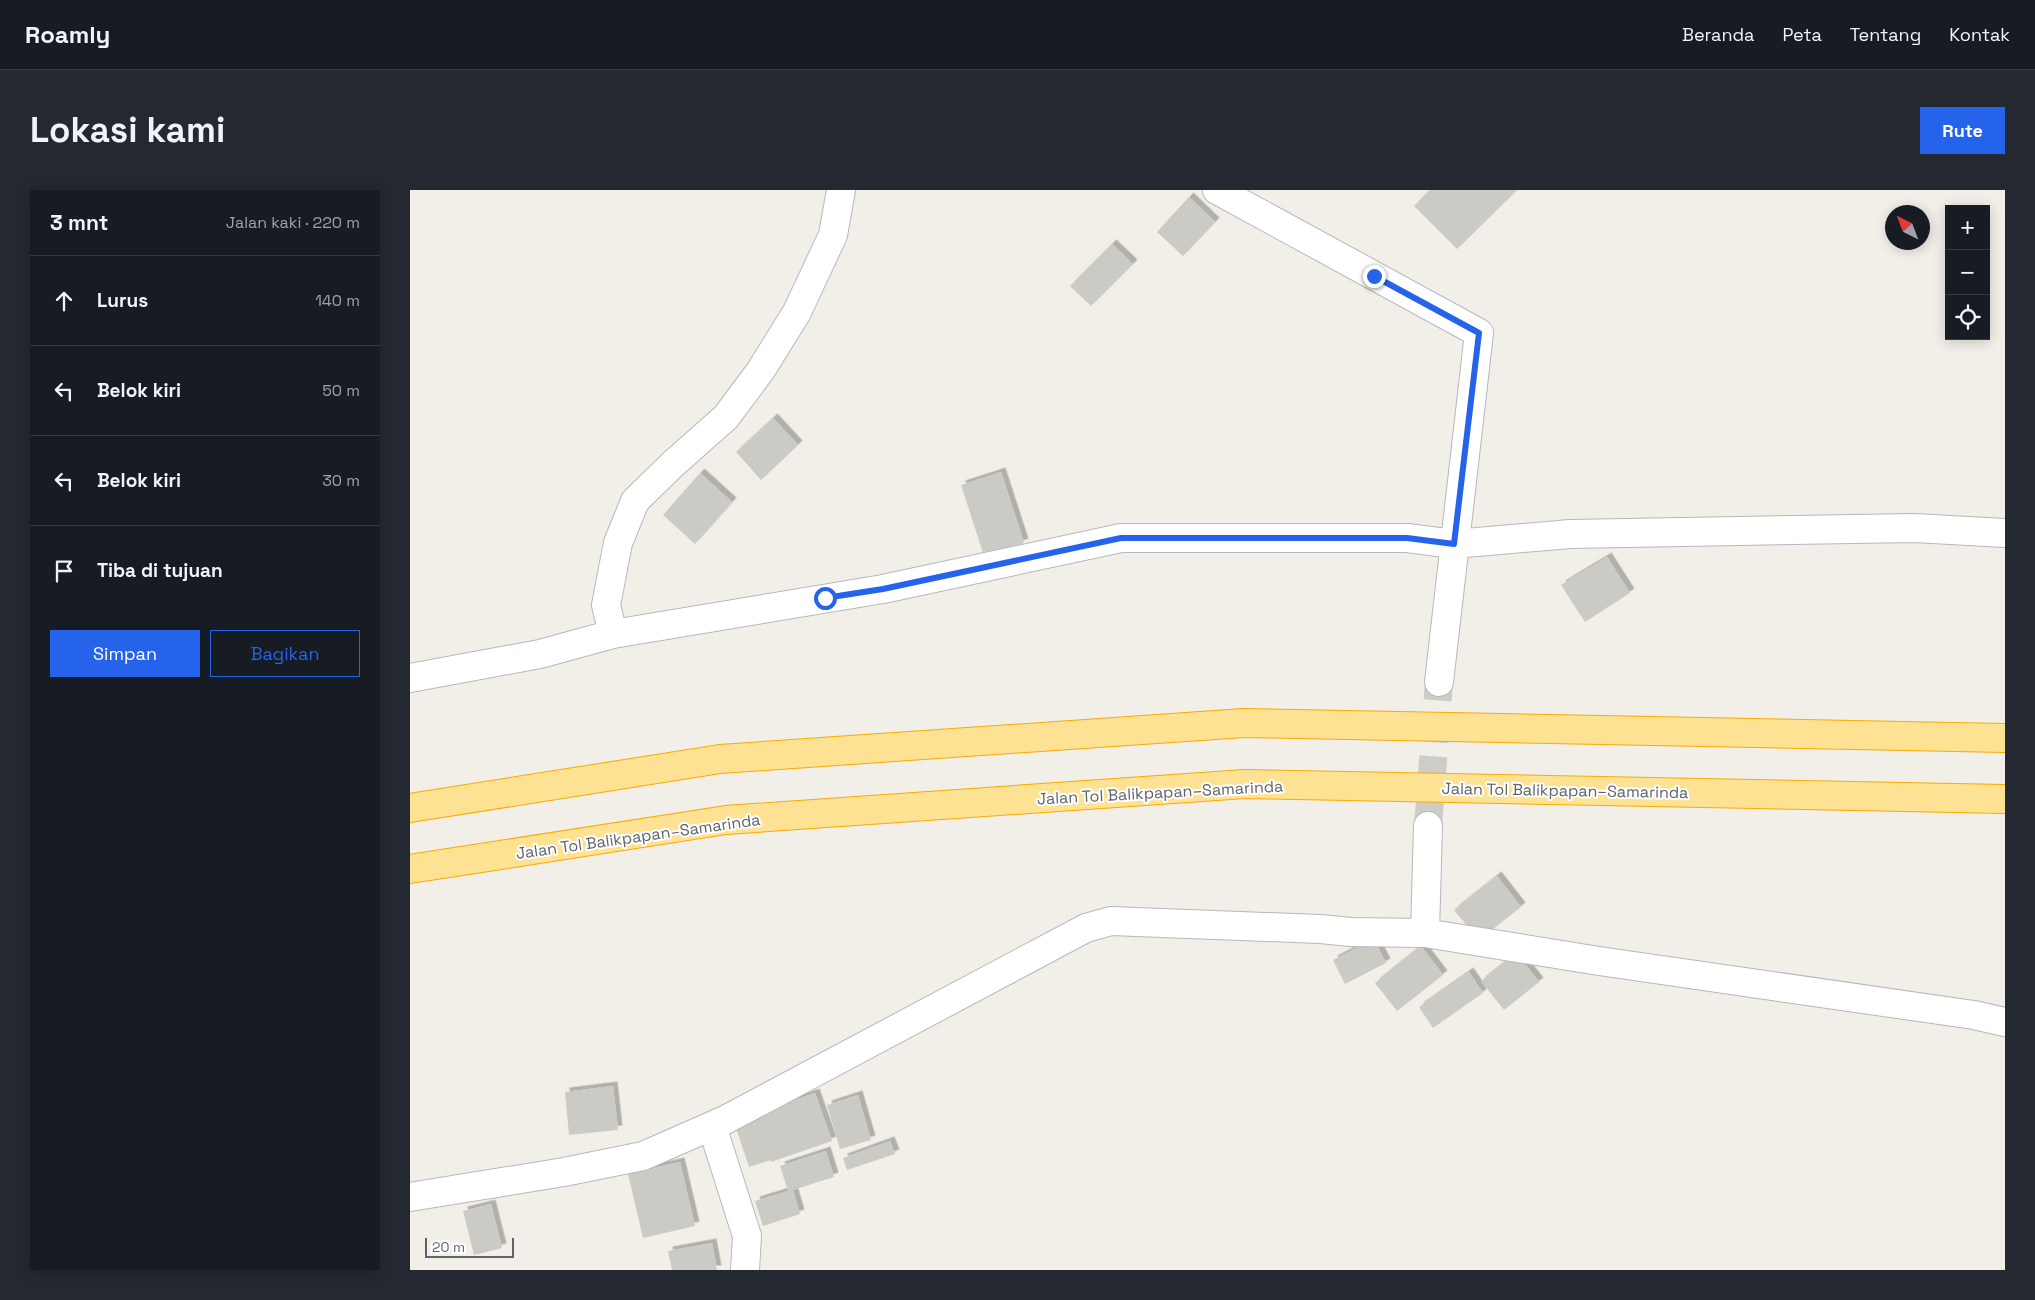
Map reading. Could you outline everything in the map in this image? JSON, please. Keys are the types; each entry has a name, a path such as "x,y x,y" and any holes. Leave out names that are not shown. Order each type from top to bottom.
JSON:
{"highway":[{"path":"410,808 720,759 1244,723 2005,738"},
{"name":"Jalan Tol Balikpapan–Samarinda","path":"410,869 726,820 1245,784 2005,799"}],"street":[{"path":"613,634 606,605 618,543 636,502 674,464 726,417 761,370 797,312 833,235 841,190"},
{"path":"1217,190 1479,333 1439,682"},
{"path":"410,678 540,654 613,634 883,589 1121,538 1407,538 1454,544 1570,534 1914,528 2005,533"},
{"path":"1426,933 1428,826"},
{"path":"410,1197 564,1172 643,1156 712,1126 1078,932 1111,921 1310,928 1351,932 1426,933 1599,961 1974,1015 2005,1022"},
{"path":"712,1126 747,1236 745,1270"}],"building":[{"path":"1430,190 1517,190 1457,249 1414,206"},
{"path":"1189,197 1215,222 1183,256 1157,232"},
{"path":"1112,244 1133,264 1091,306 1070,286"},
{"path":"773,418 798,445 761,480 736,452"},
{"path":"1001,472 1024,543 984,556 961,485"},
{"path":"700,473 732,502 695,544 663,515"},
{"path":"1607,557 1630,593 1585,622 1561,585"},
{"path":"1497,876 1521,907 1479,940 1454,910"},
{"path":"1374,939 1386,963 1345,984 1333,960"},
{"path":"1421,946 1443,975 1397,1011 1375,983"},
{"path":"1516,953 1539,982 1504,1010 1481,981"},
{"path":"1469,972 1483,993 1433,1028 1419,1007"},
{"path":"613,1086 618,1130 569,1135 565,1092"},
{"path":"815,1093 832,1141 771,1162 771,1160 749,1167 734,1122"},
{"path":"858,1095 871,1140 840,1149 827,1105"},
{"path":"890,1141 895,1154 847,1170 843,1158"},
{"path":"826,1151 834,1177 793,1190 800,1214 763,1226 755,1201 788,1191 780,1166"},
{"path":"680,1162 695,1226 643,1238 628,1174"},
{"path":"491,1204 502,1248 474,1255 463,1211"},
{"path":"712,1243 717,1270 672,1270 668,1251"}],"tunnel":[{"path":"1428,826 1439,682"}],"route":[{"path":"825,598 883,589 1121,538 1407,538 1454,544 1479,333 1374,276"}]}
